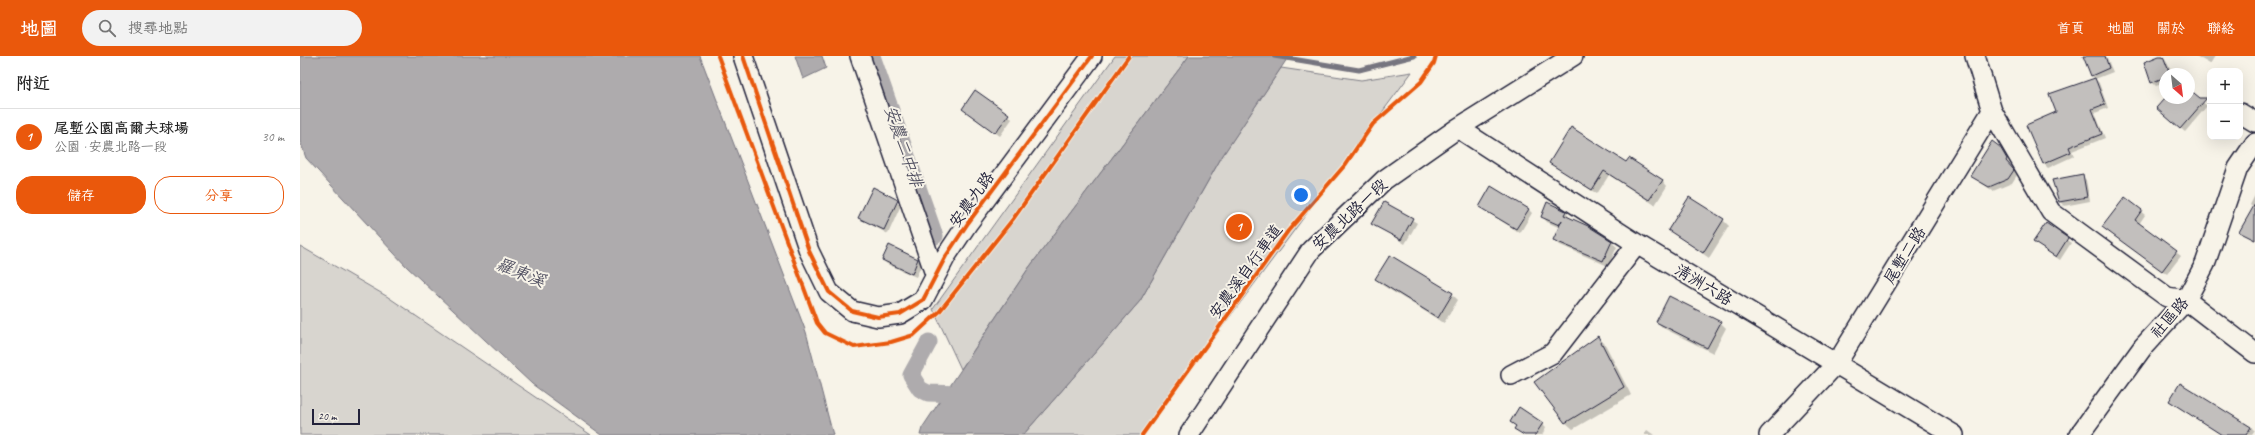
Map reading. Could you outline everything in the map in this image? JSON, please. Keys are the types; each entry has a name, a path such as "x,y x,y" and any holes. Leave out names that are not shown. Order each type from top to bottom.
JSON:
{"street":[{"name":"安農九路","path":"743,56 809,251 828,292 852,311 878,317 900,314 923,300 935,274 968,223 1092,56"},
{"path":"860,56 935,274"},
{"name":"安農北路一段","path":"1189,435 1310,250 1384,180 1458,128 1573,56"},
{"path":"1975,56 1992,111 2051,212 2167,297 2186,300 2255,353"},
{"name":"尾塹二路","path":"1769,435 1837,363 1992,111"},
{"path":"2243,115 2255,122"},
{"name":"清洲六路","path":"1458,128 1637,244 1837,363 1954,435"},
{"name":"社區路","path":"2079,435 2143,347 2186,300 2205,264 2238,168 2255,143"},
{"path":"1511,375 1553,353 1637,244"}],"shaded area":[{"path":"1115,56 1189,56 1028,269 961,369 933,309"},
{"path":"1281,68 1361,80 1412,72 1142,435 1023,435 1140,301 1224,153"},
{"path":"300,246 388,297 591,435 300,435"}],"water":[{"name":"羅東溪","path":"300,56 700,56 806,332 833,435 602,435 532,384 406,266 306,158 300,141"},
{"path":"795,56 822,56 826,68 803,79"},
{"path":"1189,56 1289,56 1221,158 1140,301 1023,435 920,435 922,428 1028,269"}],"building":[{"path":"2083,56 2105,56 2109,68 2091,76"},
{"path":"2159,56 2163,56 2168,68 2159,68 2159,80 2151,83 2144,62"},
{"path":"2095,78 2105,104 2092,109 2102,134 2069,147 2071,152 2043,164 2026,125 2056,112 2049,94"},
{"path":"975,90 1009,114 995,133 962,109"},
{"path":"2195,94 2200,98 2207,98 2180,129 2156,108 2160,104 2195,104"},
{"path":"1571,127 1626,162 1629,158 1663,180 1649,200 1604,171 1592,190 1549,163"},
{"path":"1992,141 2000,147 2007,159 2006,161 2014,170 2008,179 1989,187 1970,176"},
{"path":"2083,174 2087,197 2059,202 2052,180"},
{"path":"1491,186 1529,209 1516,229 1479,207"},
{"path":"873,187 898,200 884,230 858,218"},
{"path":"1689,197 1724,219 1703,253 1668,230"},
{"path":"2125,197 2142,210 2135,220 2177,251 2162,271 2102,227"},
{"path":"1384,202 1413,218 1401,240 1371,224"},
{"path":"1547,202 1566,211 1564,215 1588,226 1612,241 1603,261 1553,240 1562,220 1559,225 1541,217"},
{"path":"2255,204 2255,240 2239,232"},
{"path":"2046,223 2068,238 2056,257 2033,242"},
{"path":"889,245 918,259 912,274 882,260"},
{"path":"1390,255 1453,293 1438,318 1375,279"},
{"path":"1669,296 1721,322 1707,348 1656,322"},
{"path":"1598,336 1624,387 1565,423 1534,382"},
{"path":"2180,383 2251,427 2246,435 2222,435 2169,401"},
{"path":"1519,407 1543,423 1535,435 1524,435 1514,429 1516,426 1510,422"}],"waterway":[{"name":"安農二中排","path":"872,56 935,236"},
{"path":"1274,56 1359,70 1414,56"},
{"name":"安農二中排","path":"929,342 911,375 920,389 928,393 963,394 966,396"}],"cycle path":[{"path":"718,56 817,323 825,333 854,347 891,342 914,335 939,312 1013,219 1129,56"},
{"path":"743,56 809,251 829,292 852,311 878,317 900,314 923,300 946,256 968,223 1092,56"},
{"name":"安農溪自行車道","path":"1142,435 1288,231 1345,165 1373,124 1421,82 1434,63 1436,56"}],"place":[{"name":"尾塹公園高爾夫球場","path":"1239,227"}]}
